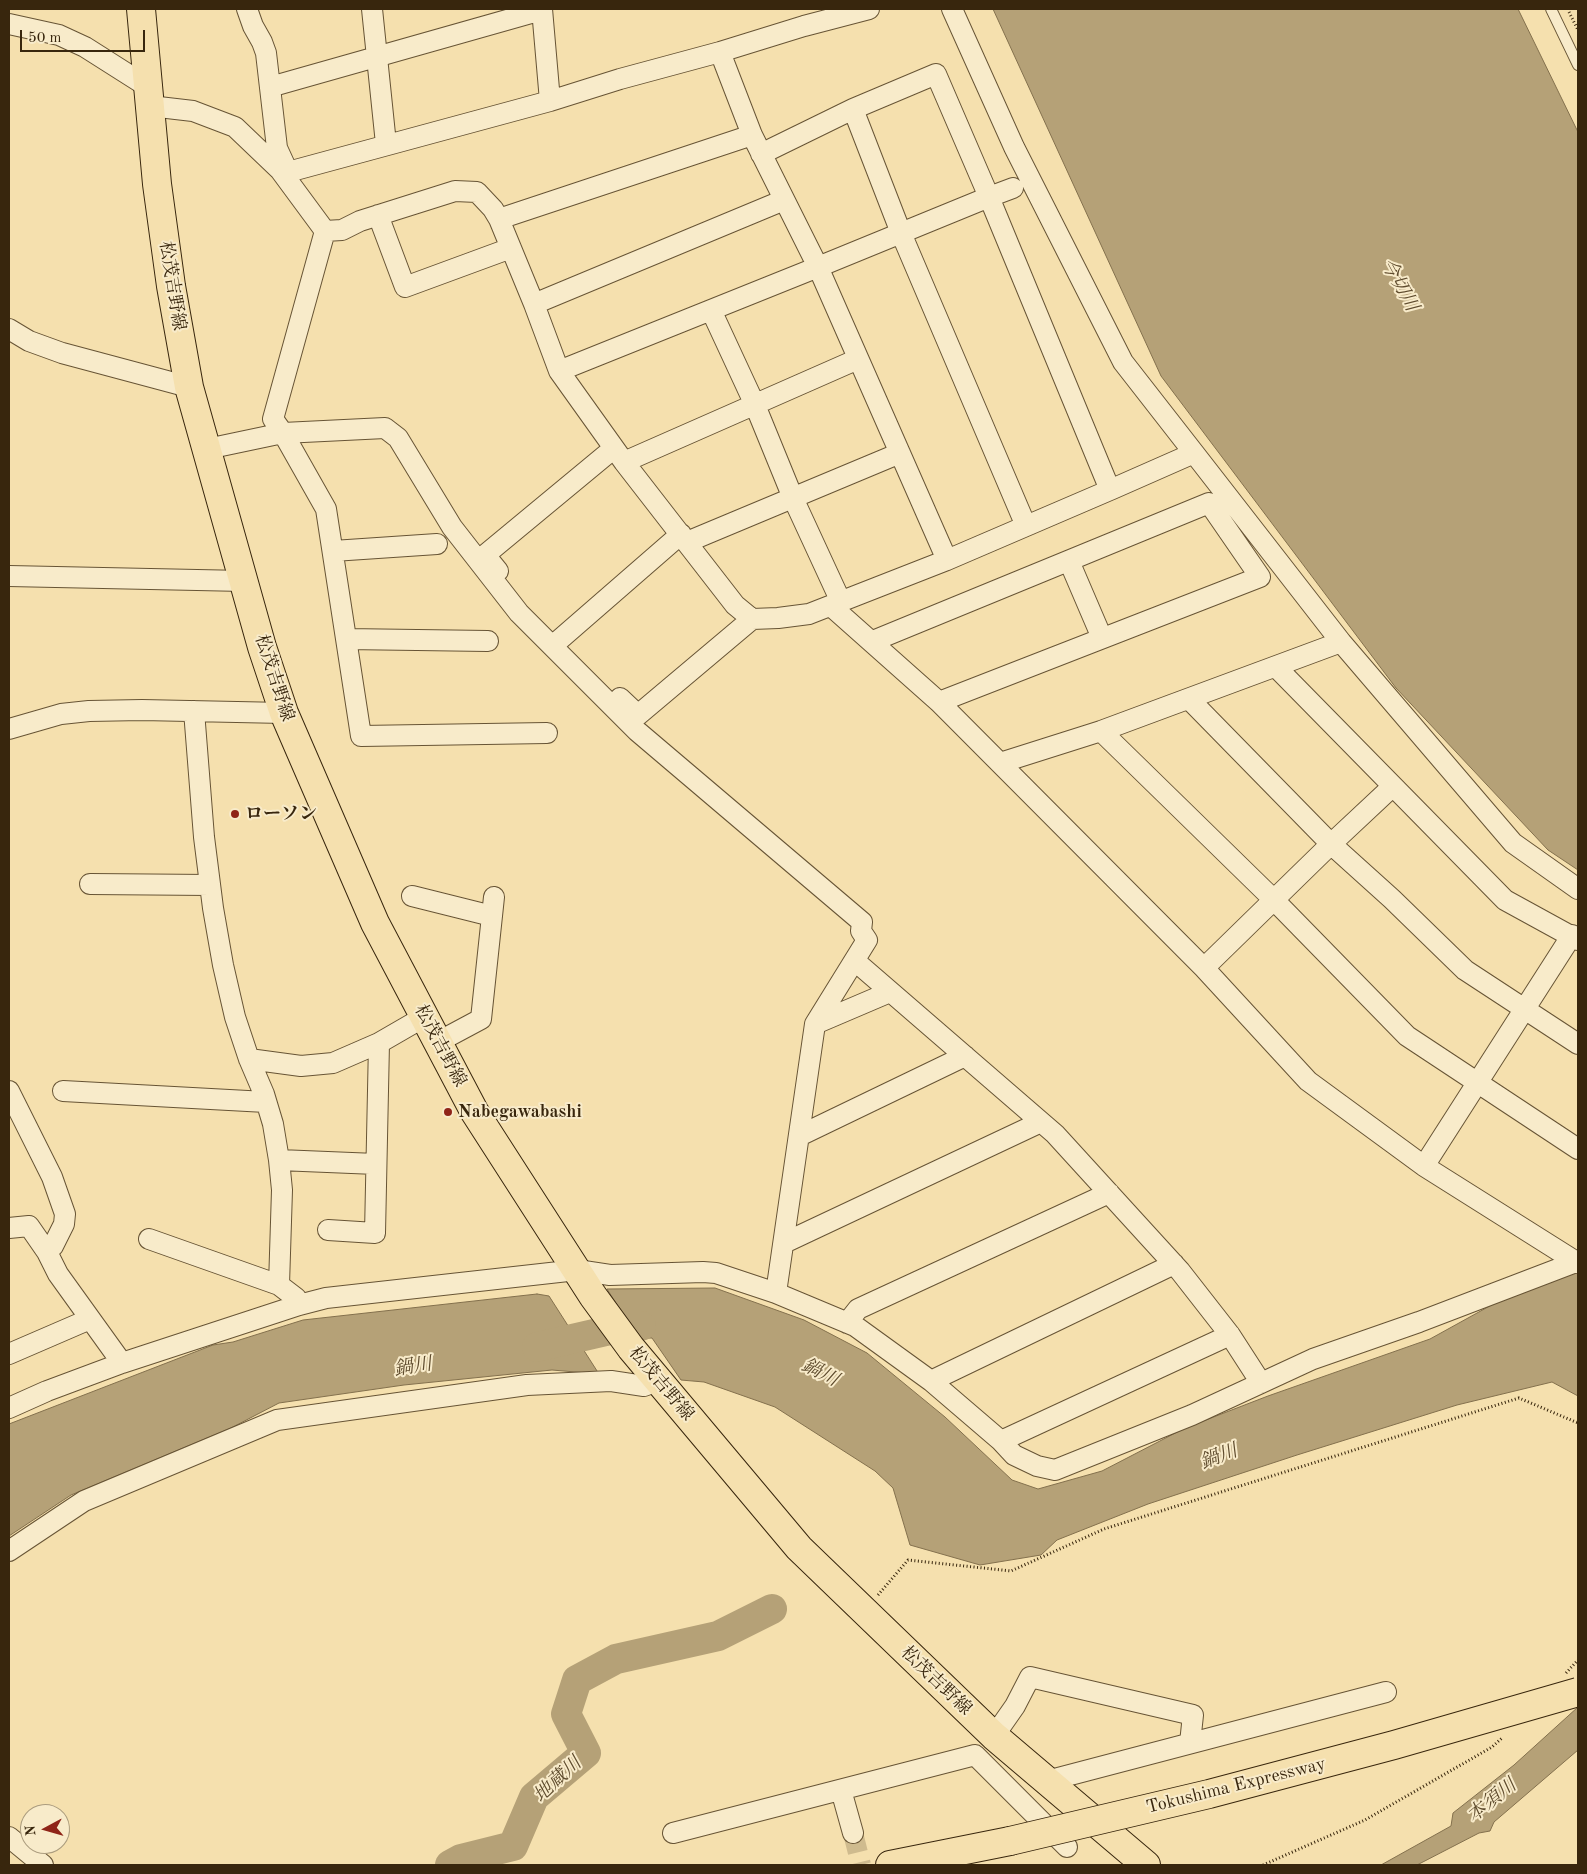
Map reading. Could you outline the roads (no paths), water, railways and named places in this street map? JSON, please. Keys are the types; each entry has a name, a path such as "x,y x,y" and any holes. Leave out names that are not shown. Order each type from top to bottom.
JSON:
{"main road":[{"name":"松茂吉野線","path":"141,9 157,184 171,286 189,387 244,581 284,713 375,922 474,1111 593,1296 630,1348 799,1548 994,1736 1146,1865"},
{"name":"Tokushima Expressway","path":"890,1865 1010,1841 1209,1794 1394,1745 1569,1685"}],"street":[{"path":"247,9 266,53 277,148 284,171"},
{"path":"372,9 386,144"},
{"path":"270,87 542,9 550,100"},
{"path":"284,171 550,100 720,52 803,17 869,9"},
{"path":"952,9 1014,147 1123,362 1341,642 1513,843 1578,889"},
{"path":"9,24 59,35 85,47 149,96 235,127 284,171 325,232 272,419 283,433 326,508 361,736 547,733"},
{"path":"720,52 752,135 818,267 947,560"},
{"path":"761,154 853,109 936,74 1110,490"},
{"path":"853,109 901,233 1026,526"},
{"path":"499,219 752,135"},
{"path":"558,370 1013,188"},
{"path":"325,232 342,230 360,221 455,191 477,192 492,208 499,219 534,304 558,370 618,456 735,605 752,619"},
{"path":"534,304 784,200"},
{"path":"378,215 405,287 511,248"},
{"path":"711,310 755,405 836,604 939,702 1204,968 1308,1081 1424,1166 1577,1262"},
{"path":"9,329 29,341 62,353 189,387"},
{"path":"858,359 755,405 618,456 485,555 547,631 638,715 752,619 809,614 836,604 947,560 1194,453"},
{"path":"207,449 283,433 385,428 398,438 452,526 519,613 637,731 862,922 861,931 868,940 815,1024 776,1294"},
{"path":"558,641 684,538 793,498 900,453"},
{"path":"873,641 1210,503 1260,576 939,702"},
{"path":"333,551 437,544"},
{"path":"1069,561 1102,638"},
{"path":"9,576 244,581"},
{"path":"346,639 488,640"},
{"path":"1000,763 1101,732 1341,642"},
{"path":"1276,667 1506,900 1575,938 1524,1009 1424,1166"},
{"path":"1190,700 1331,844 1392,899 1465,970 1578,1044"},
{"path":"9,729 61,714 80,712 142,710 284,713"},
{"path":"194,711 200,798 210,885 227,982 235,1017 273,1124 279,1160 282,1190 279,1285"},
{"path":"1101,732 1274,900 1407,1036 1578,1150"},
{"path":"1204,968 1393,786"},
{"path":"90,884 210,885"},
{"path":"412,896 493,907 481,1019 438,1042"},
{"path":"855,961 1056,1134 1174,1264 1230,1335 1261,1383"},
{"path":"815,1024 890,992"},
{"path":"249,1059 301,1066 333,1063 379,1043 424,1017"},
{"path":"328,1230 375,1233 379,1043"},
{"path":"799,1136 965,1056"},
{"path":"9,1091 14,1115 52,1177 65,1214 64,1224 53,1246 47,1252"},
{"path":"63,1091 266,1102"},
{"path":"784,1243 1041,1122"},
{"path":"279,1160 376,1164"},
{"path":"847,1322 858,1310 1109,1193"},
{"path":"9,1228 28,1226 47,1252 58,1274 122,1363"},
{"path":"149,1239 279,1285 296,1298 299,1305"},
{"path":"9,1408 47,1391 122,1363 299,1305 326,1298 577,1270 610,1275 703,1272 716,1273 776,1294 855,1326 931,1381 1001,1441 1014,1455 1038,1466 1055,1470 1192,1415 1313,1359 1419,1322 1577,1262"},
{"path":"931,1381 1174,1264"},
{"path":"9,1354 90,1319"},
{"path":"1001,1441 1230,1335"},
{"path":"9,1551 84,1501 277,1420 528,1385 611,1381 644,1386 658,1381"},
{"path":"994,1736 1015,1706 1030,1677 1194,1715 1190,1743"},
{"path":"1046,1781 1386,1692"},
{"path":"673,1833 975,1755 1067,1846"},
{"path":"841,1790 853,1833"},
{"path":"9,1837 43,1865"}],"lane":[{"path":"1551,9 1578,65"}],"water":[{"name":"今切川","path":"993,9 1518,9 1578,132 1578,870 1548,850 1396,688 1161,376"},
{"path":"1578,1270 1578,1396 1552,1382 1457,1405 1148,1504 1057,1540 1041,1555 980,1565 910,1545 893,1488 875,1471 775,1407 704,1382 681,1380 652,1338 638,1338 607,1289 715,1288 804,1320 867,1353 945,1417 1012,1480 1038,1489 1102,1471 1185,1428 1268,1396 1430,1339 1506,1297"},
{"path":"537,1294 549,1296 599,1374 552,1370 404,1385 279,1403 231,1428 71,1495 9,1536 9,1424 213,1345 233,1342 303,1320"},
{"name":"本須川","path":"1578,1707 1578,1750 1494,1822 1490,1831 1479,1833 1417,1865 1381,1865 1451,1826 1453,1813 1514,1765"}],"waterway":[{"name":"鍋川","path":"537,1347 628,1326 641,1326"},
{"name":"地蔵川","path":"450,1865 461,1859 513,1846 534,1797 586,1753 566,1714 577,1680 616,1659 718,1636 772,1609"}],"tunnel":[{"path":"853,1833 861,1865"}],"place":[{"name":"ローソン","path":"235,814"},
{"name":"Nabegawabashi","path":"448,1112"}]}
